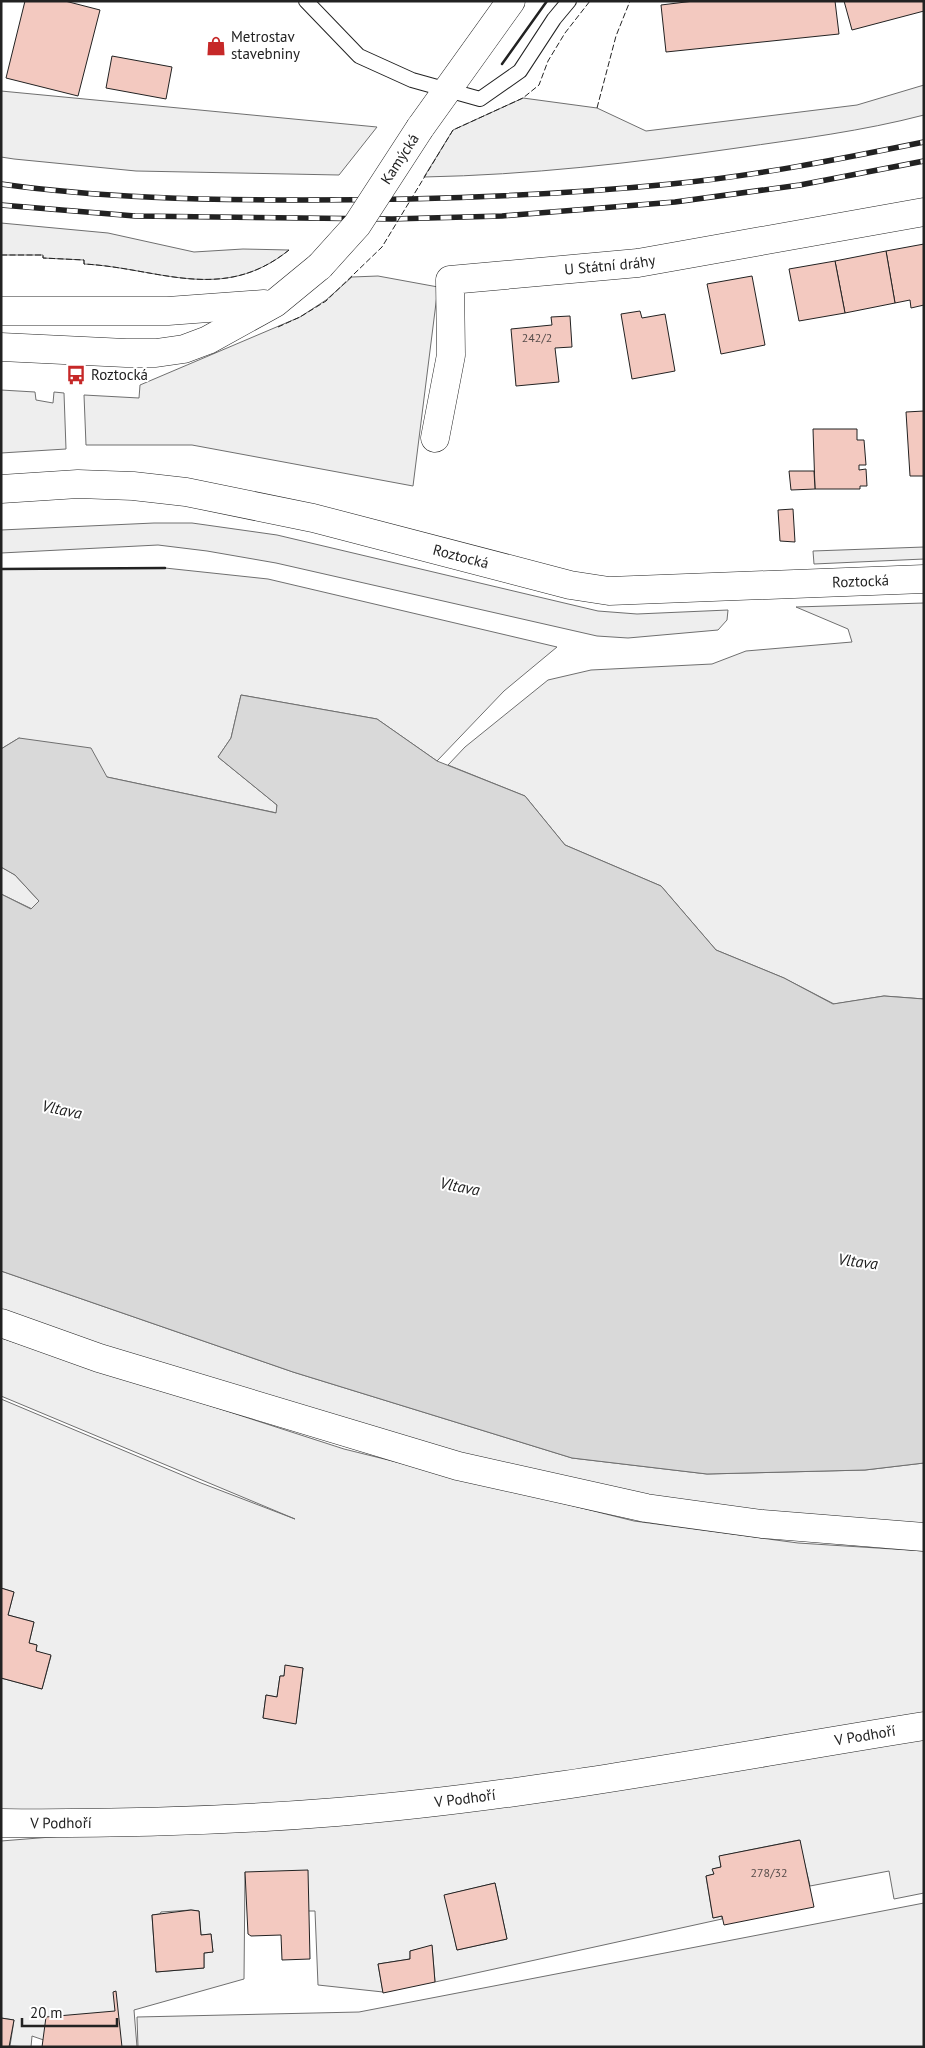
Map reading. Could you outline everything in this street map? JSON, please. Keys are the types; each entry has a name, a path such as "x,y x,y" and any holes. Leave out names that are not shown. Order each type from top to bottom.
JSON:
{"street":[{"name":"Kamýcká","path":"1,347 146,353 184,349 208,340 275,303 320,266 357,225 420,128 511,1"},
{"name":"U Státní dráhy","path":"435,438 451,355 450,280 638,263 924,212"},
{"path":"1,295 129,311"},
{"path":"1,311 208,310 275,303"},
{"name":"Roztocká","path":"4,490 78,484 133,486 186,492 304,516 570,585 609,592 924,580"},
{"path":"1,1323 99,1358 458,1466 646,1508 762,1524 924,1538"},
{"name":"V Podhoří","path":"1,1822 150,1822 338,1812 523,1791 924,1726"}],"lane":[{"path":"306,1 311,9 359,56 412,80 480,99 520,71 554,19 569,1"}],"shaded area":[{"path":"924,85 924,115 854,130 659,159 503,174 424,177 453,130 523,98 597,108 646,131 857,105"},
{"path":"1,91 377,127 339,175 136,171 1,157"},
{"path":"1,223 108,233 194,252 243,249 289,250 264,266 239,276 190,279 84,264 84,260 43,258 43,255 1,255"},
{"path":"378,276 438,287 413,486 192,445 86,445 84,395 139,398 140,385 300,317 326,300 352,277"},
{"path":"1,390 35,392 36,400 53,403 54,392 64,393 66,449 1,453"},
{"path":"192,523 277,535 598,611 637,614 728,610 727,620 718,630 628,638 597,636 276,563 207,551 158,545 1,553 1,530"},
{"path":"924,547 924,559 814,564 813,551"},
{"path":"165,568 268,579 557,647 504,691 437,761 377,719 241,695 231,738 218,757 277,805 277,813 107,777 19,738 1,749 1,569"},
{"path":"924,603 924,999 884,996 834,1004 784,978 716,950 661,886 565,845 525,796 448,765 465,747 548,680 591,670 712,664 746,651 852,642 848,629 796,607"},
{"path":"1,867 15,875 39,901 32,909 1,894"},
{"path":"1,1271 293,1372 572,1458 707,1474 865,1470 924,1463 924,1530 647,1502 458,1459 286,1406 1,1312"},
{"path":"1,1338 344,1449 634,1521 798,1543 924,1551 924,1716 406,1804 1,1827 1,1678 42,1689 51,1656 36,1651 37,1645 29,1643 34,1622 8,1615 14,1592 1,1588 1,1399 201,1483 295,1519 1,1396","holes":["286,1666 303,1668 296,1723 263,1718 266,1695 277,1697 280,1676 284,1676"]},
{"path":"924,1736 924,1893 894,1899 889,1871 810,1886 799,1840 720,1856 721,1867 713,1869 714,1874 706,1876 713,1918 722,1916 722,1919 435,1982 432,1946 410,1951 410,1959 378,1964 383,1992 318,1985 315,1911 309,1911 245,1872 244,1979 134,2010 137,2047 64,2047 32,2036 31,2047 10,2046 14,2020 1,2018 1,1841 114,1832","holes":["495,1883 507,1939 457,1950 445,1895","199,1911 201,1935 211,1934 213,1952 204,1953 204,1968 156,1972 152,1915 160,1914 161,1912"]},
{"path":"924,1903 924,2047 138,2047 137,2017 359,2012"}],"water":[{"name":"Vltava","path":"241,695 377,719 437,761 525,796 565,845 661,886 716,950 784,978 833,1004 884,996 924,999 924,1463 865,1470 707,1474 572,1458 293,1372 1,1271 1,894 31,909 39,901 15,875 1,867 1,749 19,738 91,748 107,777 276,813 277,805 218,757 231,738"}],"building":[{"path":"25,1 65,1 100,10 78,96 6,78"},
{"path":"694,1 835,1 839,34 666,52 661,5"},
{"path":"844,1 924,1 924,11 852,30"},
{"path":"112,56 172,67 166,99 106,88"},
{"path":"924,244 924,305 911,308 910,300 895,303 886,251"},
{"path":"886,251 895,303 845,313 835,261"},
{"path":"835,261 845,313 799,321 789,269"},
{"path":"752,276 765,345 721,354 707,284"},
{"path":"640,311 642,318 665,314 675,371 632,379 621,314"},
{"path":"570,316 572,347 555,348 559,382 516,386 511,329 552,325 551,317"},
{"path":"924,411 924,476 910,476 906,412"},
{"path":"813,429 857,429 857,440 864,440 866,465 859,465 859,470 866,469 867,486 860,486 860,489 815,489"},
{"path":"789,471 814,471 815,489 791,490"},
{"path":"793,509 795,542 780,541 778,510"},
{"path":"1,1588 14,1592 8,1615 34,1622 29,1643 37,1645 36,1651 51,1655 42,1689 1,1678"},
{"path":"285,1665 303,1668 296,1724 263,1718 266,1695 277,1697 280,1676 284,1676"},
{"path":"800,1840 814,1907 724,1925 722,1916 713,1918 706,1876 714,1874 712,1869 721,1867 719,1856"},
{"path":"308,1870 310,1959 282,1960 281,1935 251,1936 248,1934 245,1872"},
{"path":"495,1883 507,1939 457,1950 444,1895"},
{"path":"191,1910 199,1911 201,1935 211,1934 213,1952 204,1953 204,1968 156,1972 152,1915"},
{"path":"432,1945 435,1982 383,1993 378,1964 410,1959 410,1951"},
{"path":"116,1991 122,2047 42,2047 46,2017 115,2011 113,1992"},
{"path":"1,2018 14,2020 9,2047 1,2047"}],"railway":[{"path":"1,184 76,192 190,199 349,200 487,197 579,192 703,181 861,155 924,142"},
{"path":"1,205 135,216 392,219 502,216 675,202 800,185 924,161"}],"fence":[{"path":"278,327 300,317 326,301 382,247 453,130 523,98 539,85 548,61 565,33 590,1"},
{"path":"597,108 616,36 630,1"},
{"path":"1,255 43,255 43,258 84,260 84,264 164,276 214,279 239,276 264,266 289,250"}],"wall":[{"path":"502,64 547,1"},
{"path":"1,569 165,568"}],"place":[{"name":"Metrostav stavebniny","path":"216,46"},
{"name":"Roztocká","path":"76,375"}]}
